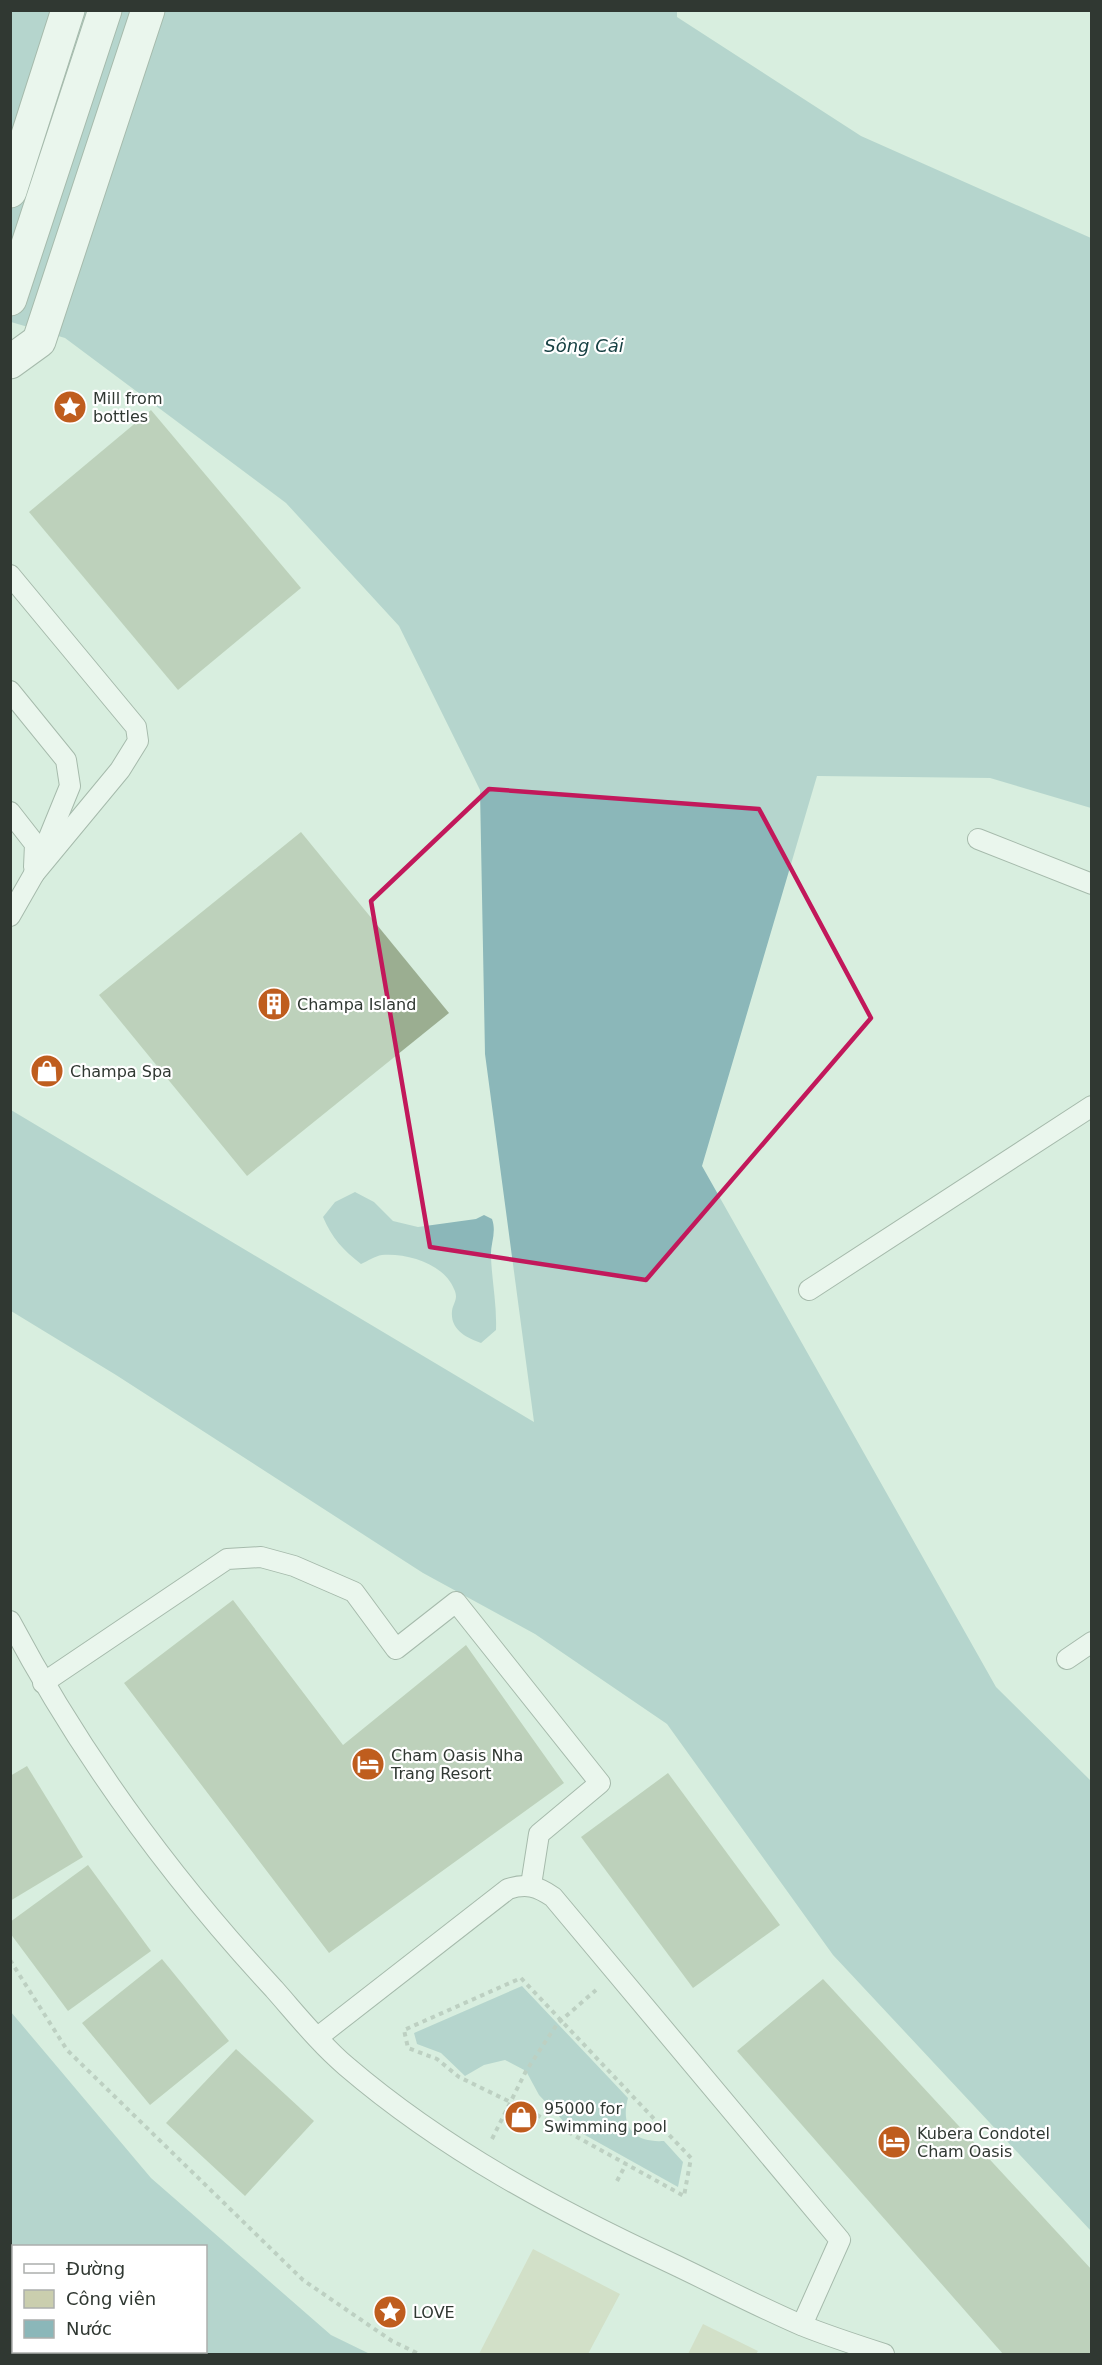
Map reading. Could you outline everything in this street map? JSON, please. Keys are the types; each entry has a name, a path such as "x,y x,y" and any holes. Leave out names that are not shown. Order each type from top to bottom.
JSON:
{"street":[{"path":"10,191 68,10"},
{"path":"10,299 105,10"},
{"path":"10,362 39,341 148,10"}],"lane":[{"path":"10,575 136,727 138,741 120,770 34,874"},
{"path":"10,691 66,760 70,786 34,874 10,916"},
{"path":"10,812 35,844 34,874"},
{"path":"978,839 1092,884"},
{"path":"809,1290 1092,1106"},
{"path":"43,1683 227,1559 261,1557 294,1566 354,1592 396,1649 456,1602 600,1783 539,1834 531,1885"},
{"path":"10,1621 43,1683 125,1808 234,1947 345,2065 397,2106 479,2164 538,2198 616,2238 802,2325 884,2355"},
{"path":"1067,1659 1092,1642"},
{"path":"318,2037 507,1889 519,1885 531,1885 552,1897 840,2240 802,2325"}],"path":[{"path":"10,1960 67,2050 303,2280 392,2342 419,2355"},
{"path":"479,2164 526,2071 559,2022 616,1973"},
{"path":"521,1978 559,2022 691,2158 684,2196 459,2077 437,2059 408,2048 404,2030 521,1978"},
{"path":"617,2181 626,2164"}],"highlighted area":[{"path":"489,789 759,809 871,1018 646,1280 430,1247 371,901"}],"green space":[{"path":"533,2249 620,2294 588,2354 479,2354"},
{"path":"703,2324 758,2351 756,2354 688,2354"}],"water":[{"name":"Sông Cái","path":"10,11 677,11 677,17 861,136 1091,238 1091,808 990,778 817,776 702,1166 996,1687 1091,1781 1091,2231 833,1955 667,1724 535,1634 423,1573 116,1375 11,1311 11,1110 534,1422 485,1054 480,790 399,626 286,503 65,338 11,322"},
{"path":"355,1192 374,1202 393,1221 418,1227 476,1219 484,1215 492,1219 494,1229 491,1257 496,1330 481,1343 470,1339 457,1328 452,1318 456,1298 454,1289 449,1280 434,1267 414,1258 392,1255 379,1256 361,1264 349,1254 334,1237 323,1217 335,1202"},
{"path":"522,1986 628,2098 626,2117 632,2131 645,2139 664,2141 683,2162 678,2187 567,2125 539,2095 526,2071 505,2060 484,2065 465,2076 441,2053 417,2044 414,2033"},
{"path":"11,2012 151,2178 331,2335 370,2354 11,2354"}],"building":[{"path":"151,410 301,588 178,690 29,512"},
{"name":"Champa Island","path":"301,832 449,1013 247,1176 99,995"},
{"name":"Cham Oasis Nha Trang Resort","path":"233,1600 343,1745 466,1645 564,1783 329,1953 124,1683"},
{"path":"27,1766 83,1857 10,1901 10,1776"},
{"path":"668,1773 780,1925 693,1988 581,1837"},
{"path":"88,1865 151,1951 68,2011 10,1933 10,1922"},
{"path":"162,1959 229,2041 150,2105 82,2023"},
{"name":"Kubera Condotel Cham Oasis","path":"823,1979 1092,2270 1092,2354 1003,2354 737,2051"},
{"path":"236,2049 314,2121 245,2196 166,2123"}],"place":[{"name":"Mill from bottles","path":"70,407"},
{"name":"Champa Island","path":"274,1004"},
{"name":"Champa Spa","path":"47,1071"},
{"name":"Cham Oasis Nha Trang Resort","path":"368,1764"},
{"name":"95000 for Swimming pool","path":"521,2117"},
{"name":"Kubera Condotel Cham Oasis","path":"894,2142"},
{"name":"LOVE","path":"390,2312"}]}
